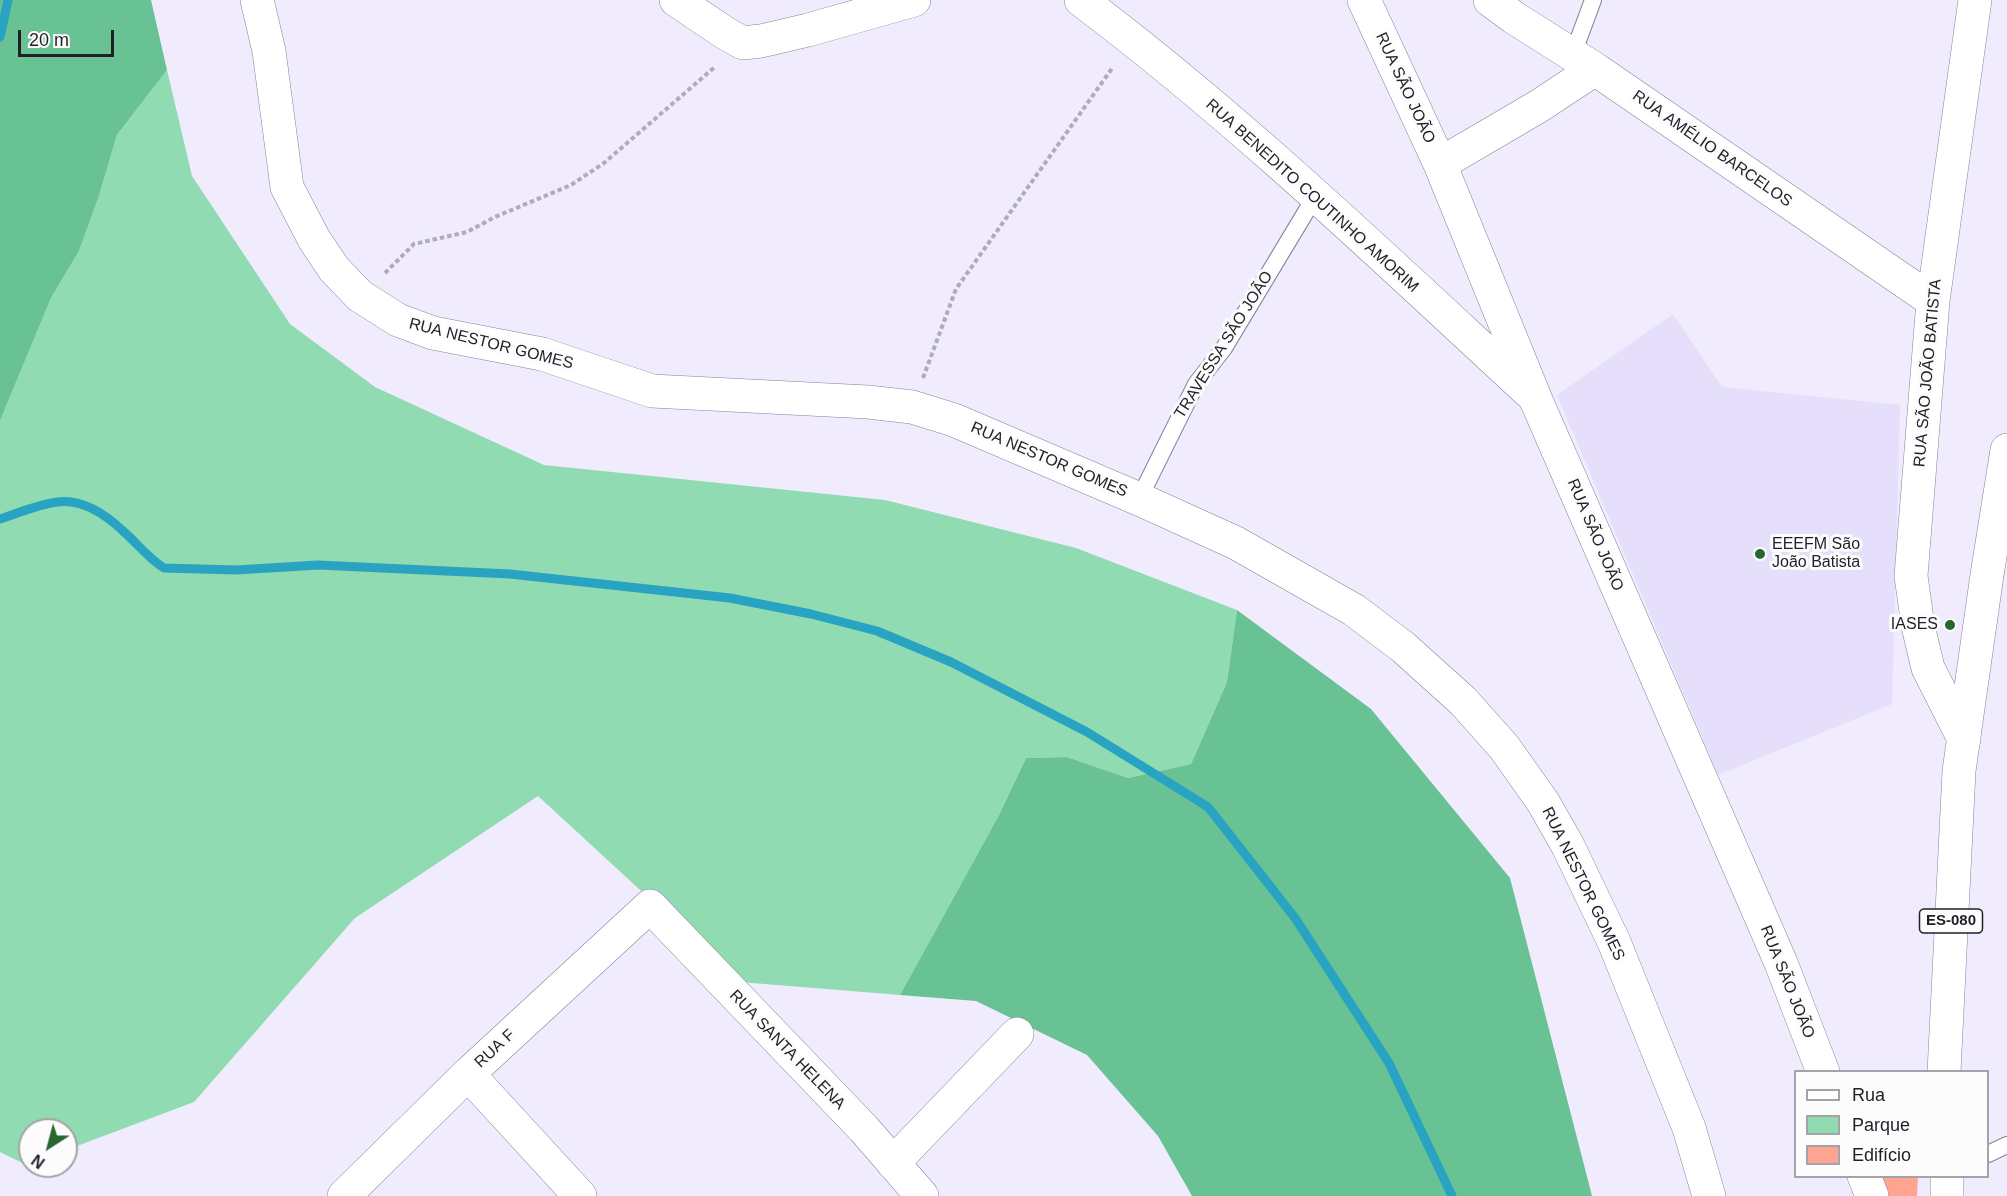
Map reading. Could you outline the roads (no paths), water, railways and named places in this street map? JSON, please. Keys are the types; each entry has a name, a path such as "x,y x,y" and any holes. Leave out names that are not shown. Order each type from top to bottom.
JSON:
{"street":[{"name":"RUA NESTOR GOMES","path":"257,0 269,51 286,187 314,239 334,269 360,296 398,320 433,333 542,354 652,391 868,402 912,407 954,420 1236,543 1354,610 1402,647 1463,701 1504,747 1543,802 1568,846 1614,942 1689,1128 1709,1196"},
{"path":"676,0 743,43 808,30 914,0"},
{"name":"RUA BENEDITO COUTINHO AMORIM","path":"1081,0 1133,39 1316,195 1536,400"},
{"name":"RUA SÃO JOÃO","path":"1364,0 1440,164 1536,400 1781,963 1823,1070"},
{"name":"RUA AMÉLIO BARCELOS","path":"1490,0 1584,61 1933,301"},
{"name":"RUA SÃO JOÃO BATISTA","path":"1964,739 1928,668 1918,626 1911,576 1933,301 1975,0"},
{"path":"1440,164 1539,106 1584,61"},
{"name":"ES-080","path":"1944,1070 1959,771 2007,450"},
{"name":"RUA F","path":"344,1196 468,1074 650,906"},
{"name":"RUA SANTA HELENA","path":"650,906 864,1129 922,1196"},
{"path":"893,1162 1017,1034"},
{"path":"468,1074 580,1196"},
{"path":"1865,1178 1872,1196"},
{"path":"1947,1178 1947,1196"}],"lane":[{"path":"1584,61 1593,0"},
{"name":"TRAVESSA SÃO JOÃO","path":"1139,499 1196,384 1224,348 1316,195"},
{"path":"1989,1154 2007,1145"}],"waterway":[{"path":"0,37 8,0"},
{"path":"0,519 51,503 76,503 93,509 109,519 164,568 236,570 318,565 510,574 730,598 811,614 877,631 951,662 1087,732 1208,807 1295,918 1389,1063 1452,1196"}],"place":[{"name":"EEEFM São João Batista","path":"1760,554"},
{"name":"IASES","path":"1950,625"}]}
